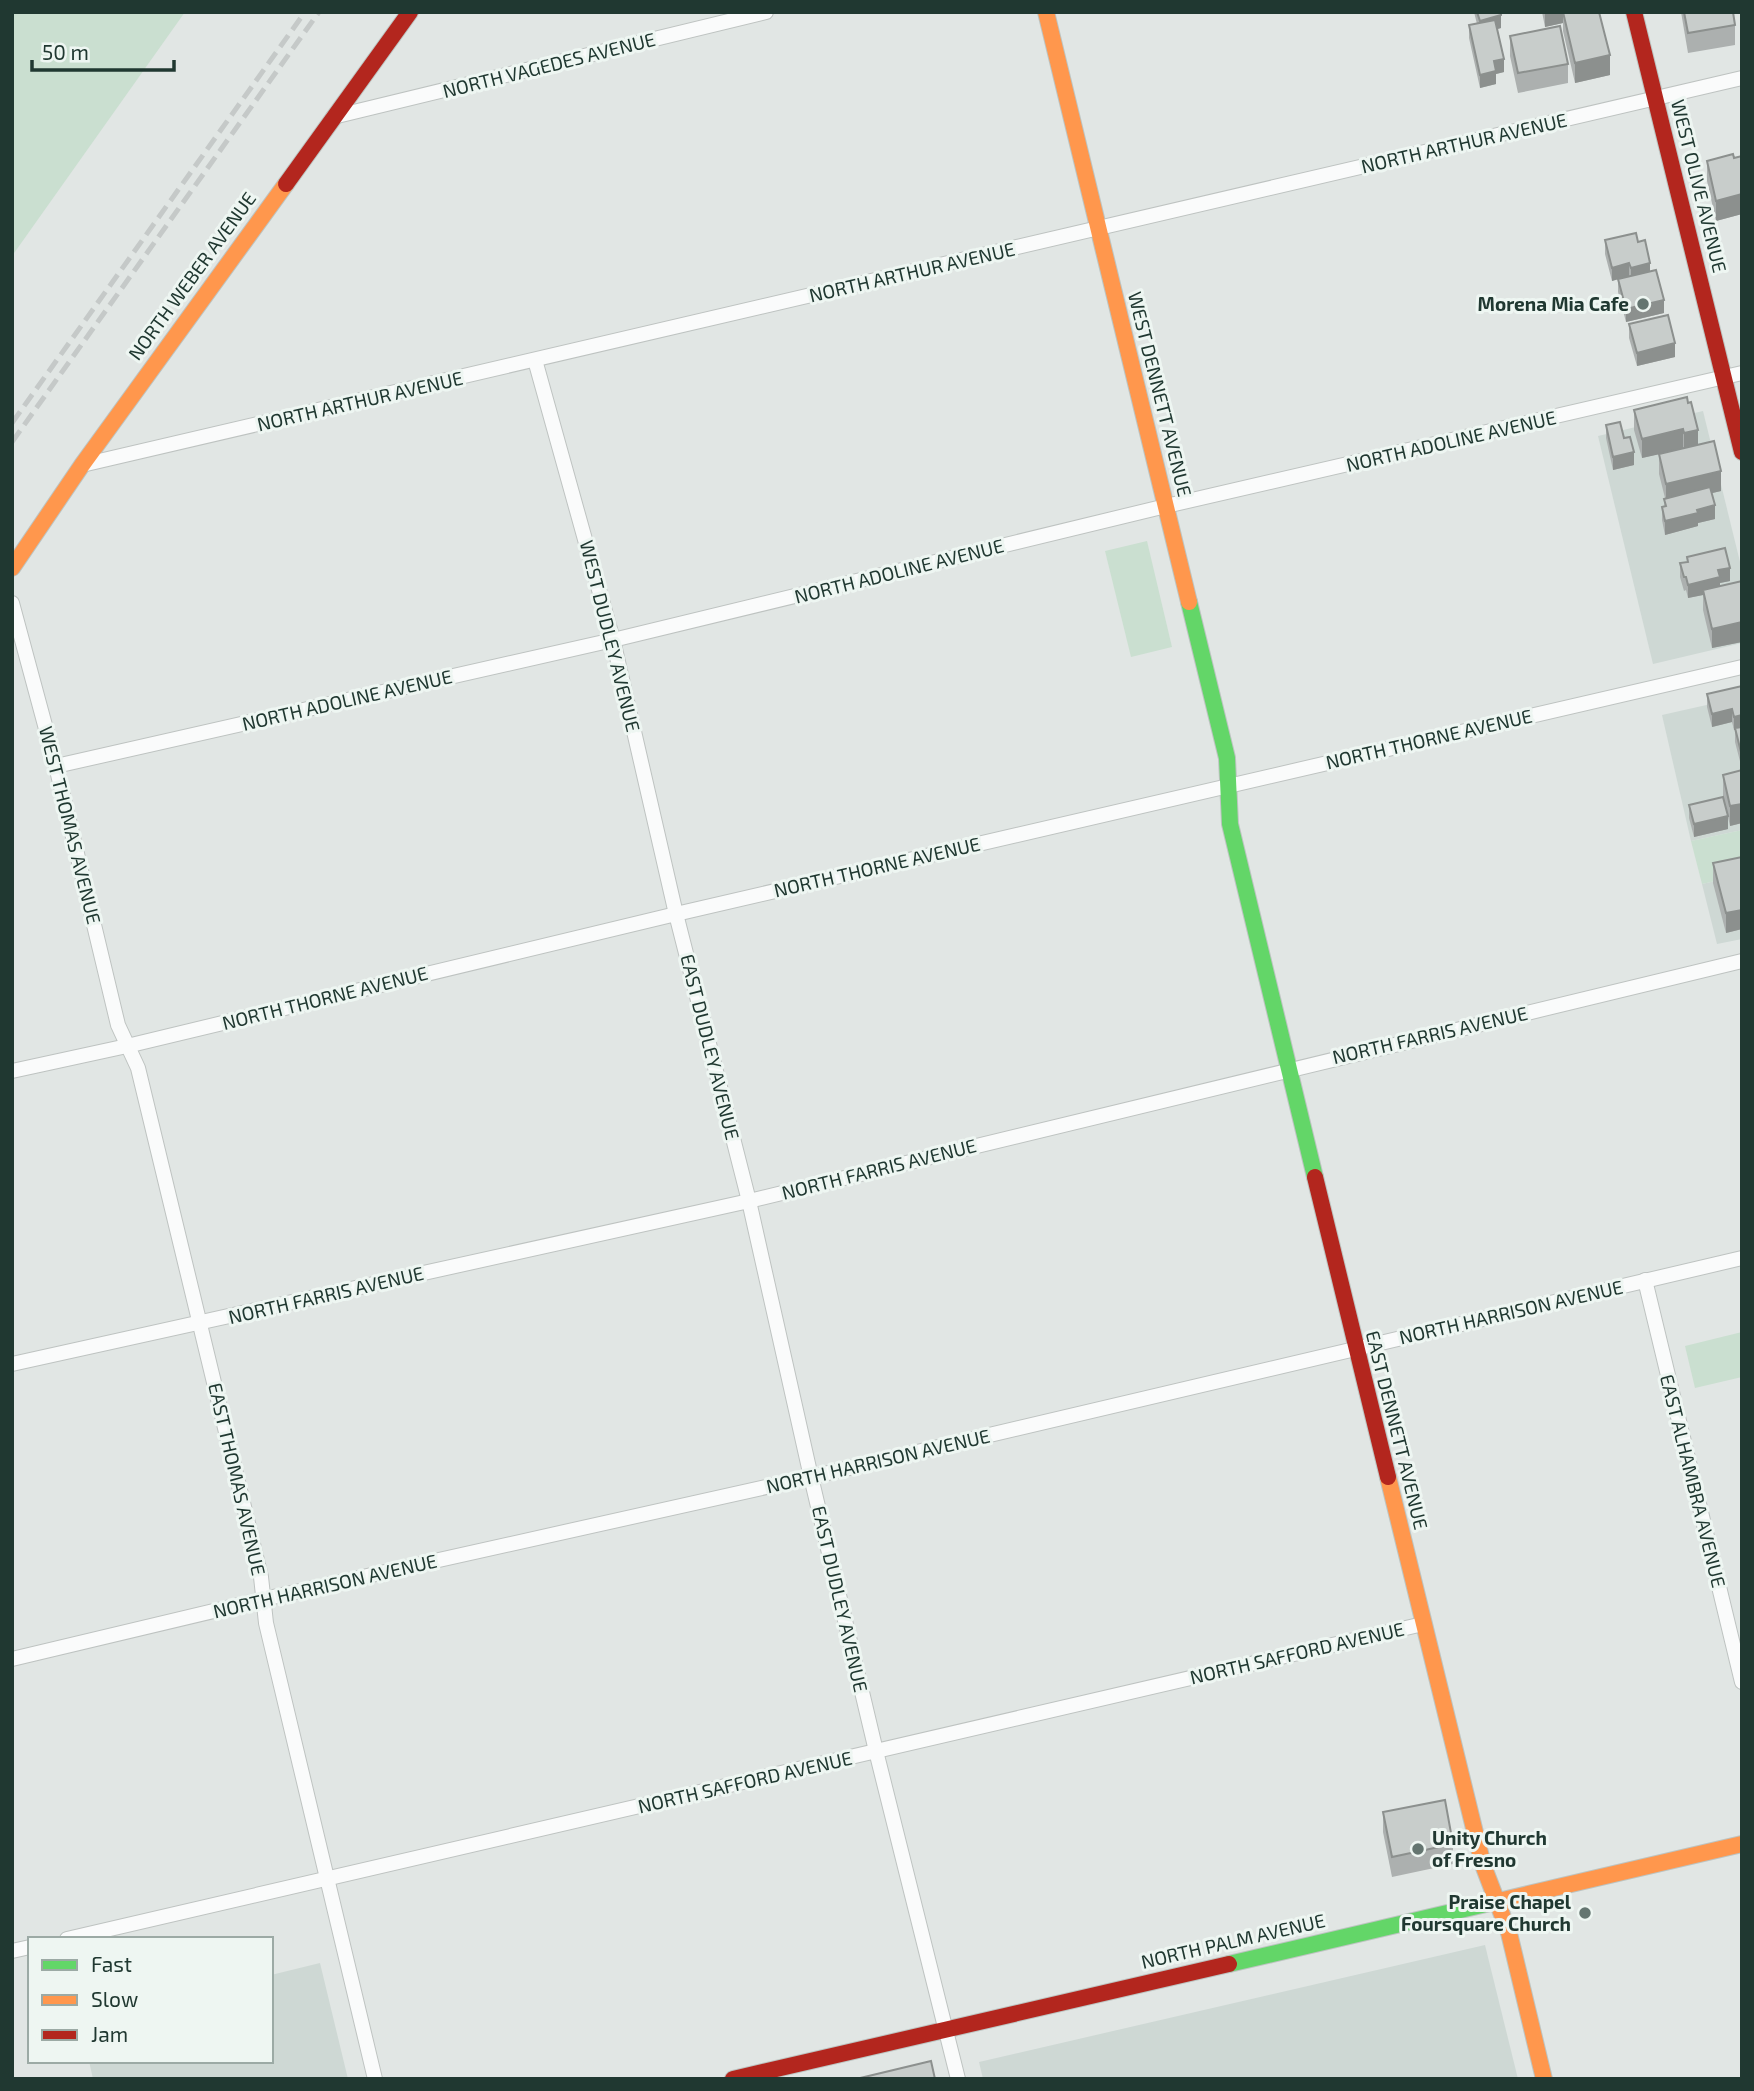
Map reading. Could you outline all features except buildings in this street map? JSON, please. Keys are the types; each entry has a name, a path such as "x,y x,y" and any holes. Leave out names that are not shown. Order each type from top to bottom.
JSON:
{"street":[{"name":"NORTH WEBER AVENUE","path":"12,568 82,465 410,12"},
{"name":"NORTH VAGEDES AVENUE","path":"333,117 766,12"},
{"name":"WEST DENNETT AVENUE","path":"1046,12 1227,758 1228,786"},
{"name":"WEST OLIVE AVENUE","path":"1634,12 1742,452"},
{"name":"NORTH ARTHUR AVENUE","path":"82,465 1742,78"},
{"name":"WEST DUDLEY AVENUE","path":"535,360 613,639 676,914"},
{"name":"NORTH ADOLINE AVENUE","path":"56,766 613,639 1166,506 1742,373"},
{"name":"WEST THOMAS AVENUE","path":"12,603 56,766 118,1025 127,1046"},
{"name":"NORTH THORNE AVENUE","path":"12,1071 1742,667"},
{"name":"EAST DENNETT AVENUE","path":"1228,786 1230,824 1423,1624 1483,1865 1509,1933 1544,2079"},
{"name":"EAST DUDLEY AVENUE","path":"676,914 749,1201 876,1751 958,2079"},
{"name":"NORTH FARRIS AVENUE","path":"12,1364 749,1201 1742,961"},
{"name":"EAST THOMAS AVENUE","path":"127,1046 138,1068 261,1577 266,1623 375,2079"},
{"name":"NORTH HARRISON AVENUE","path":"12,1659 264,1599 811,1477 1742,1258"},
{"name":"EAST ALHAMBRA AVENUE","path":"1645,1280 1742,1682"},
{"name":"NORTH SAFFORD AVENUE","path":"76,1937 1423,1624"},
{"name":"NORTH PALM AVENUE","path":"733,2079 1742,1844"}],"shaded area":[{"path":"1703,411 1742,570 1742,643 1653,664 1598,436"},
{"path":"1742,697 1742,830 1691,841 1662,715"},
{"path":"1742,875 1742,939 1717,944 1702,884"},
{"path":"1485,1945 1518,2079 983,2079 979,2062"},
{"path":"320,1963 348,2079 93,2079 89,2063 273,2063 273,1975"}],"green space":[{"path":"12,12 185,12 12,256"},
{"path":"1147,541 1172,647 1131,657 1105,551"},
{"path":"1742,830 1742,875 1702,884 1691,841"},
{"path":"1742,1332 1742,1377 1695,1388 1685,1346"}],"railway":[{"path":"12,423 305,12"},
{"path":"12,442 319,12"}],"traffic: fast":[{"path":"1189,602 1227,758 1230,824 1315,1177"},
{"path":"1229,1964 1503,1900"}],"traffic: slow":[{"path":"1046,12 1189,602"},
{"path":"12,568 82,465 286,184"},
{"path":"1388,1477 1483,1865 1509,1933 1544,2079"},
{"path":"1503,1900 1742,1844"}],"traffic: jam":[{"path":"286,184 410,12"},
{"path":"1634,12 1742,452"},
{"path":"1315,1177 1388,1477"},
{"path":"733,2079 1229,1964"}],"place":[{"name":"Morena Mia Cafe","path":"1643,304"},
{"name":"Unity Church of Fresno","path":"1418,1849"},
{"name":"Praise Chapel Foursquare Church","path":"1585,1913"}]}
